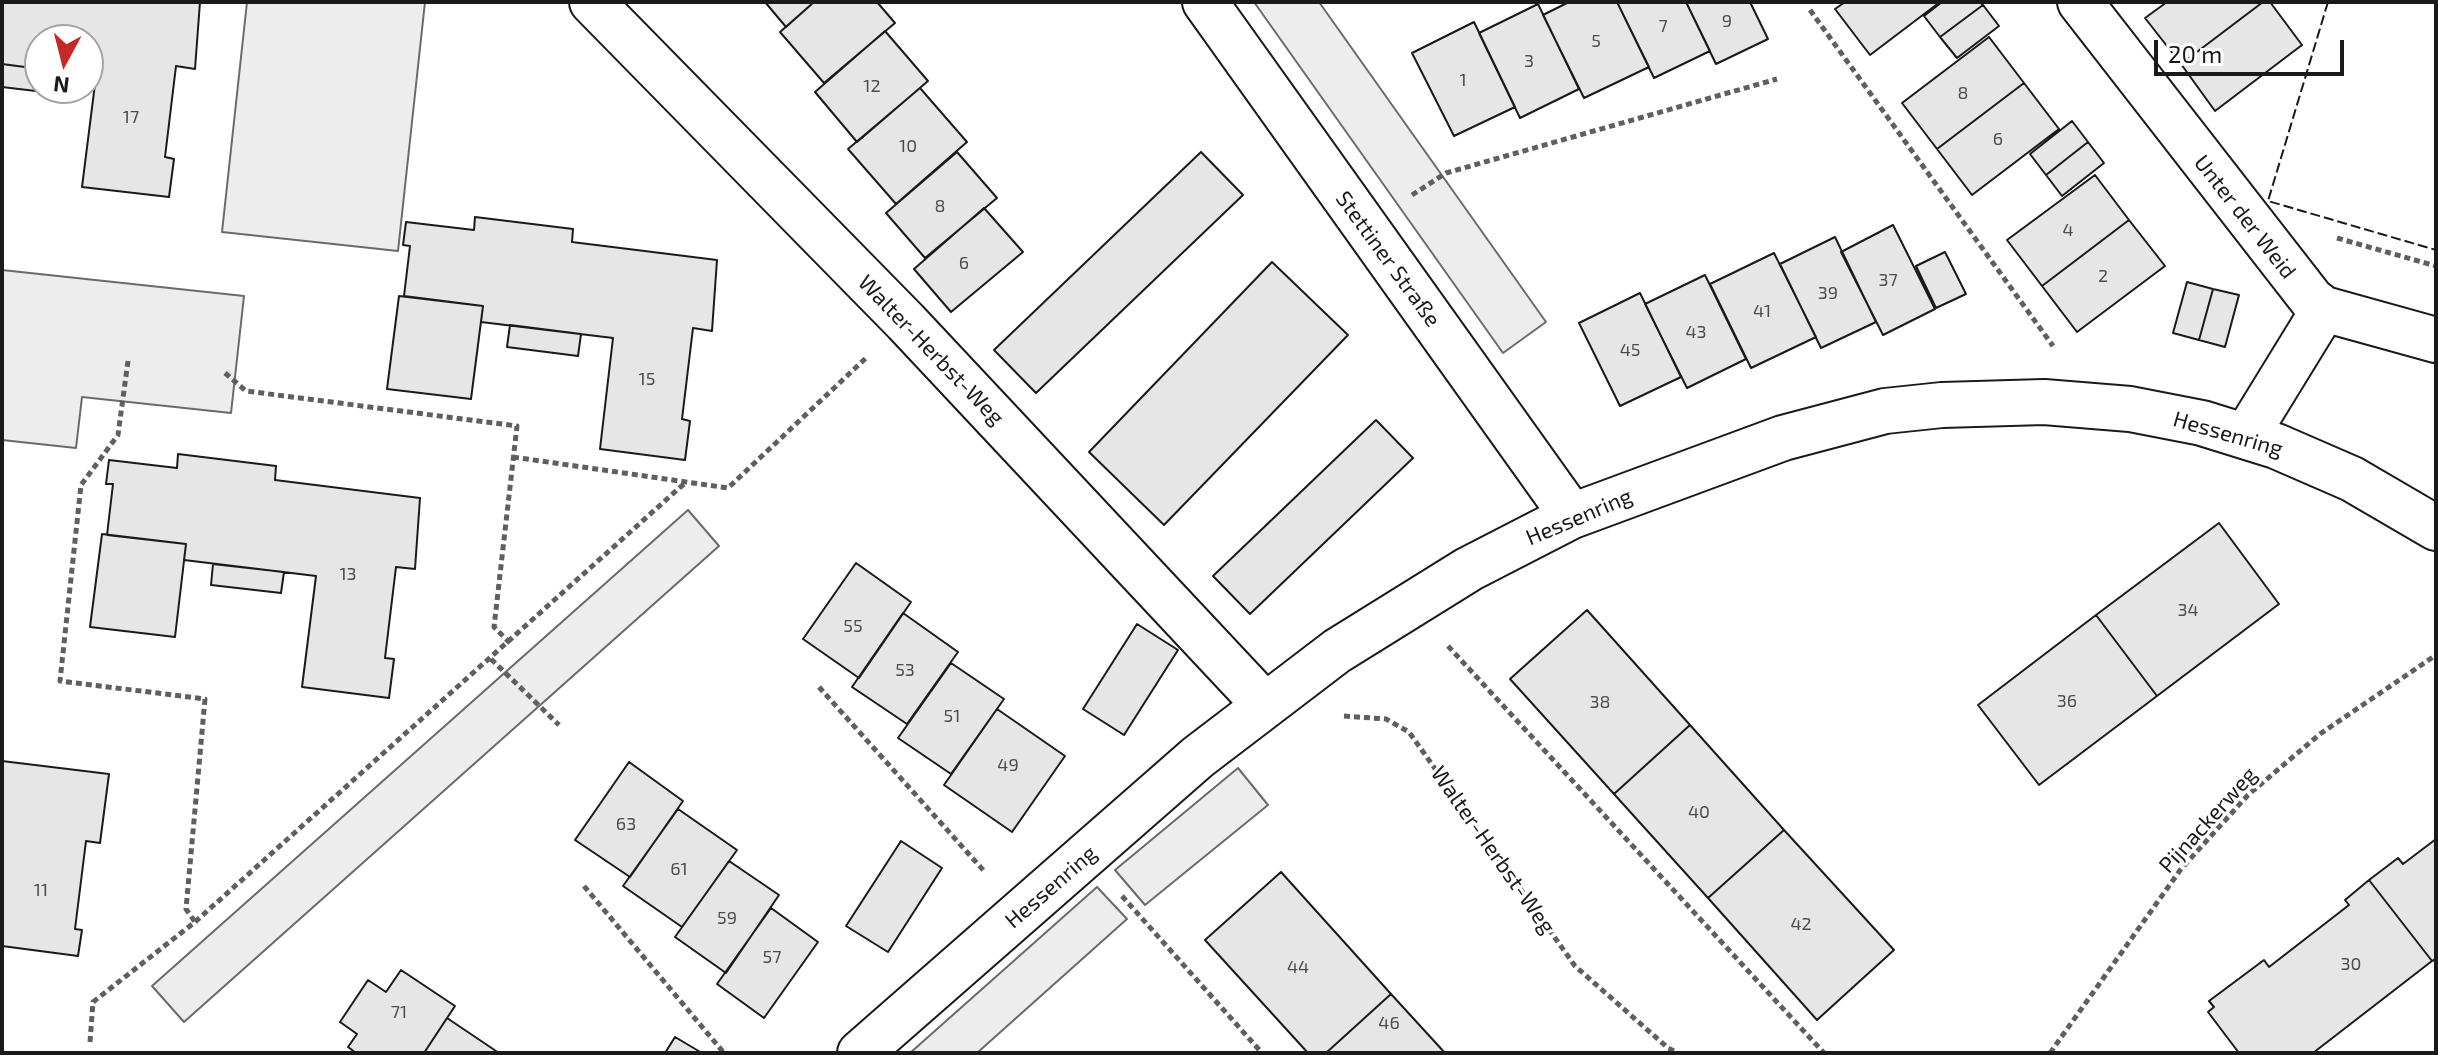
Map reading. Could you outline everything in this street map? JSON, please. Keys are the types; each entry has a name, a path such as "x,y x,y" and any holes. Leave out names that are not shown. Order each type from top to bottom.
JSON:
{"street":[{"name":"Walter-Herbst-Weg","path":"592,2 906,322 1264,704"},
{"name":"Stettiner Straße","path":"1205,2 1572,516"},
{"name":"Unter der Weid","path":"2080,2 2290,275 2324,309"},
{"path":"2246,436 2324,309 2436,340"},
{"name":"Hessenring","path":"860,1053 1198,757 1300,677 1410,604 1572,516 1783,438 1885,411 2031,402 2096,405 2202,423 2246,436 2352,479 2436,528"}],"path":[{"path":"1810,10 2096,405"},
{"path":"1446,173 1777,79"},
{"path":"2331,236 2436,266"},
{"path":"513,457 728,488 906,322"},
{"path":"128,361 118,435 81,485 60,681 205,699 186,909 195,922"},
{"path":"225,373 246,391 517,426 494,627 510,643"},
{"path":"90,1042 93,1002 195,922 510,643 686,482"},
{"path":"1410,604 1824,1053"},
{"name":"Pijnackerweg","path":"2050,1053 2181,869 2248,795 2320,734 2436,655"},
{"path":"491,659 559,725"},
{"name":"Walter-Herbst-Weg","path":"1300,677 1331,716 1373,717 1409,732 1575,966 1678,1053"},
{"path":"819,687 1022,913"},
{"path":"1087,857 1262,1053"},
{"path":"584,886 724,1053"}],"shaded area":[{"path":"247,2 425,2 398,251 222,232"},
{"path":"1254,2 1319,2 1546,322 1503,353"},
{"path":"2,270 244,296 231,413 82,397 76,448 2,440"},
{"path":"688,510 719,546 184,1022 152,986"},
{"path":"1238,768 1268,805 1145,905 1115,870"},
{"path":"1097,887 1127,919 977,1053 910,1053"}],"building":[{"path":"2,2 200,2 195,69 176,66 165,157 174,159 169,197 82,187 92,104 104,104 104,24 24,24 24,67 2,64"},
{"path":"765,2 814,2 786,27"},
{"path":"814,2 877,2 895,23 824,83 780,32"},
{"path":"1569,2 1617,2 1649,67 1584,98 1543,15"},
{"path":"1617,2 1686,2 1710,51 1654,78"},
{"path":"1686,2 1750,2 1768,39 1716,64"},
{"path":"1845,2 1940,2 1870,55 1835,9"},
{"path":"1942,2 1980,2 1983,5 1940,37 1924,16"},
{"path":"2167,2 2263,2 2181,64 2145,18"},
{"path":"2263,2 2270,2 2302,45 2215,111 2181,64"},
{"path":"1538,4 1579,89 1520,118 1479,33"},
{"path":"1983,5 1999,26 1957,58 1940,37"},
{"path":"1474,22 1515,107 1454,136 1412,53"},
{"path":"885,31 928,81 857,142 815,92"},
{"path":"1989,37 2024,83 1937,149 1902,103"},
{"path":"2,64 24,67 24,90 2,87"},
{"path":"2024,83 2059,129 1972,195 1937,149"},
{"path":"920,88 967,142 896,204 848,149"},
{"path":"2072,121 2088,142 2046,175 2030,154"},
{"path":"2088,142 2104,163 2062,196 2046,175"},
{"path":"957,152 997,198 925,258 886,213"},
{"path":"1201,152 1243,195 1036,393 994,350"},
{"path":"2095,175 2129,220 2042,286 2007,240"},
{"path":"984,208 1023,252 951,312 914,269"},
{"path":"475,217 573,229 572,242 717,260 712,331 693,328 682,419 690,421 685,460 600,449 613,338 481,322 483,306 404,296 410,246 403,245 406,222 474,230"},
{"path":"2129,220 2165,266 2077,332 2042,286"},
{"path":"1893,225 1935,309 1883,335 1841,252"},
{"path":"1835,237 1876,322 1821,348 1780,264"},
{"path":"1945,252 1966,294 1936,308 1916,266"},
{"path":"1774,253 1816,337 1751,368 1710,284"},
{"path":"1272,262 1348,335 1164,525 1089,452"},
{"path":"1705,275 1746,359 1687,388 1645,304"},
{"path":"2187,282 2213,289 2199,340 2173,333"},
{"path":"2213,289 2239,295 2225,347 2199,340"},
{"path":"1640,293 1681,377 1620,406 1579,323"},
{"path":"399,296 483,306 471,399 387,389"},
{"path":"510,325 581,334 578,356 507,347"},
{"path":"1376,420 1413,458 1250,614 1213,576"},
{"path":"178,454 276,466 275,480 420,498 415,569 396,567 385,658 394,659 389,698 302,687 316,576 184,560 186,544 107,535 113,484 106,484 109,460 177,468"},
{"path":"2219,523 2279,604 2157,696 2096,615"},
{"path":"102,534 186,544 175,637 90,627"},
{"path":"856,563 911,602 859,678 803,639"},
{"path":"213,564 284,572 281,593 211,585"},
{"path":"1587,610 1690,725 1614,794 1510,679"},
{"path":"903,613 958,652 907,724 852,687"},
{"path":"2096,615 2157,696 2039,785 1978,705"},
{"path":"1137,624 1178,650 1124,735 1083,709"},
{"path":"951,663 1004,699 951,774 898,738"},
{"path":"997,709 1065,756 1012,832 944,785"},
{"path":"1690,725 1784,830 1708,898 1614,794"},
{"path":"2,761 109,774 100,843 86,841 75,929 82,930 78,956 2,946"},
{"path":"629,762 683,801 630,877 575,840"},
{"path":"678,809 737,850 682,927 623,886"},
{"path":"1784,830 1894,950 1817,1020 1708,898"},
{"path":"2436,839 2436,959 2432,961 2369,880 2398,858 2403,864"},
{"path":"901,841 942,868 888,952 846,926"},
{"path":"729,861 779,895 726,973 675,937"},
{"path":"1281,872 1391,994 1326,1053 1308,1053 1205,940"},
{"path":"2369,880 2432,961 2313,1053 2239,1053 2208,1012 2214,1007 2209,1001 2264,960 2269,967 2349,905 2345,900"},
{"path":"771,908 818,942 764,1018 717,984"},
{"path":"401,970 455,1006 424,1053 356,1053 348,1047 357,1034 340,1022 368,980 386,992"},
{"path":"1391,994 1445,1053 1326,1053"},
{"path":"447,1018 499,1053 424,1053"},
{"path":"675,1037 702,1053 665,1053"}],"fence":[{"path":"2328,2 2268,201 2436,250"}]}
